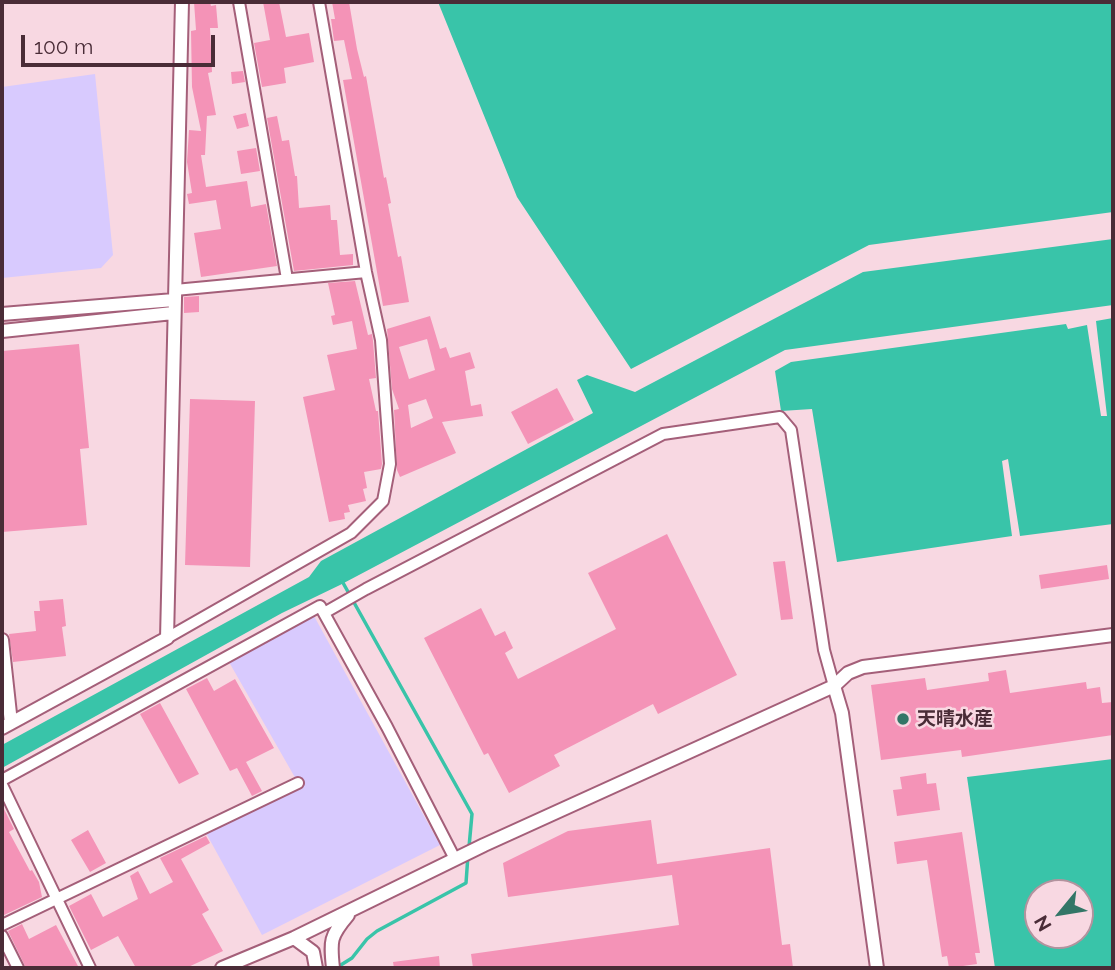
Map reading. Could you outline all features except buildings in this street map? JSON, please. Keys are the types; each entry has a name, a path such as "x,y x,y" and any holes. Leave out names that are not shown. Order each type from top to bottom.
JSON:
{"street":[{"path":"167,638 182,2"},
{"path":"239,2 287,279"},
{"path":"2,640 6,725 167,638 351,533 383,501 390,464 381,340 366,272 319,2"},
{"path":"2,331 287,279 366,272"},
{"path":"2,314 174,301"},
{"path":"324,613 663,434 780,417 791,430 824,650 842,713 877,968"},
{"path":"90,968 55,899 2,782 320,606 387,727 455,859"},
{"path":"222,968 295,938 484,845 834,686 848,673 863,667 1113,635"},
{"path":"2,925 299,783"},
{"path":"333,968 330,943 334,931 354,908"},
{"path":"315,928 330,943"},
{"path":"2,936 18,968"},
{"path":"295,938 313,952 316,968"}],"shaded area":[{"path":"438,2 1113,2 1113,212 869,245 631,369 517,197"},
{"path":"95,74 113,255 101,268 2,278 2,87"},
{"path":"1113,239 1113,305 785,350 282,613 2,768 2,745 309,577 321,561 593,413 577,380 587,375 635,392 863,272"},
{"path":"1113,318 1113,524 1020,536 1008,459 1002,461 1012,536 837,562 812,409 781,411 775,371 791,362 1066,324 1068,329 1087,325 1101,416 1107,416 1096,321"},
{"path":"314,616 440,845 262,935 206,833 301,788 229,662"},
{"path":"1113,759 1113,968 995,968 967,777"}],"waterway":[{"path":"342,581 472,814 469,847"},
{"path":"336,968 352,958 377,931 466,883 468,855"}],"place":[{"name":"天晴水産","path":"903,719"}]}
